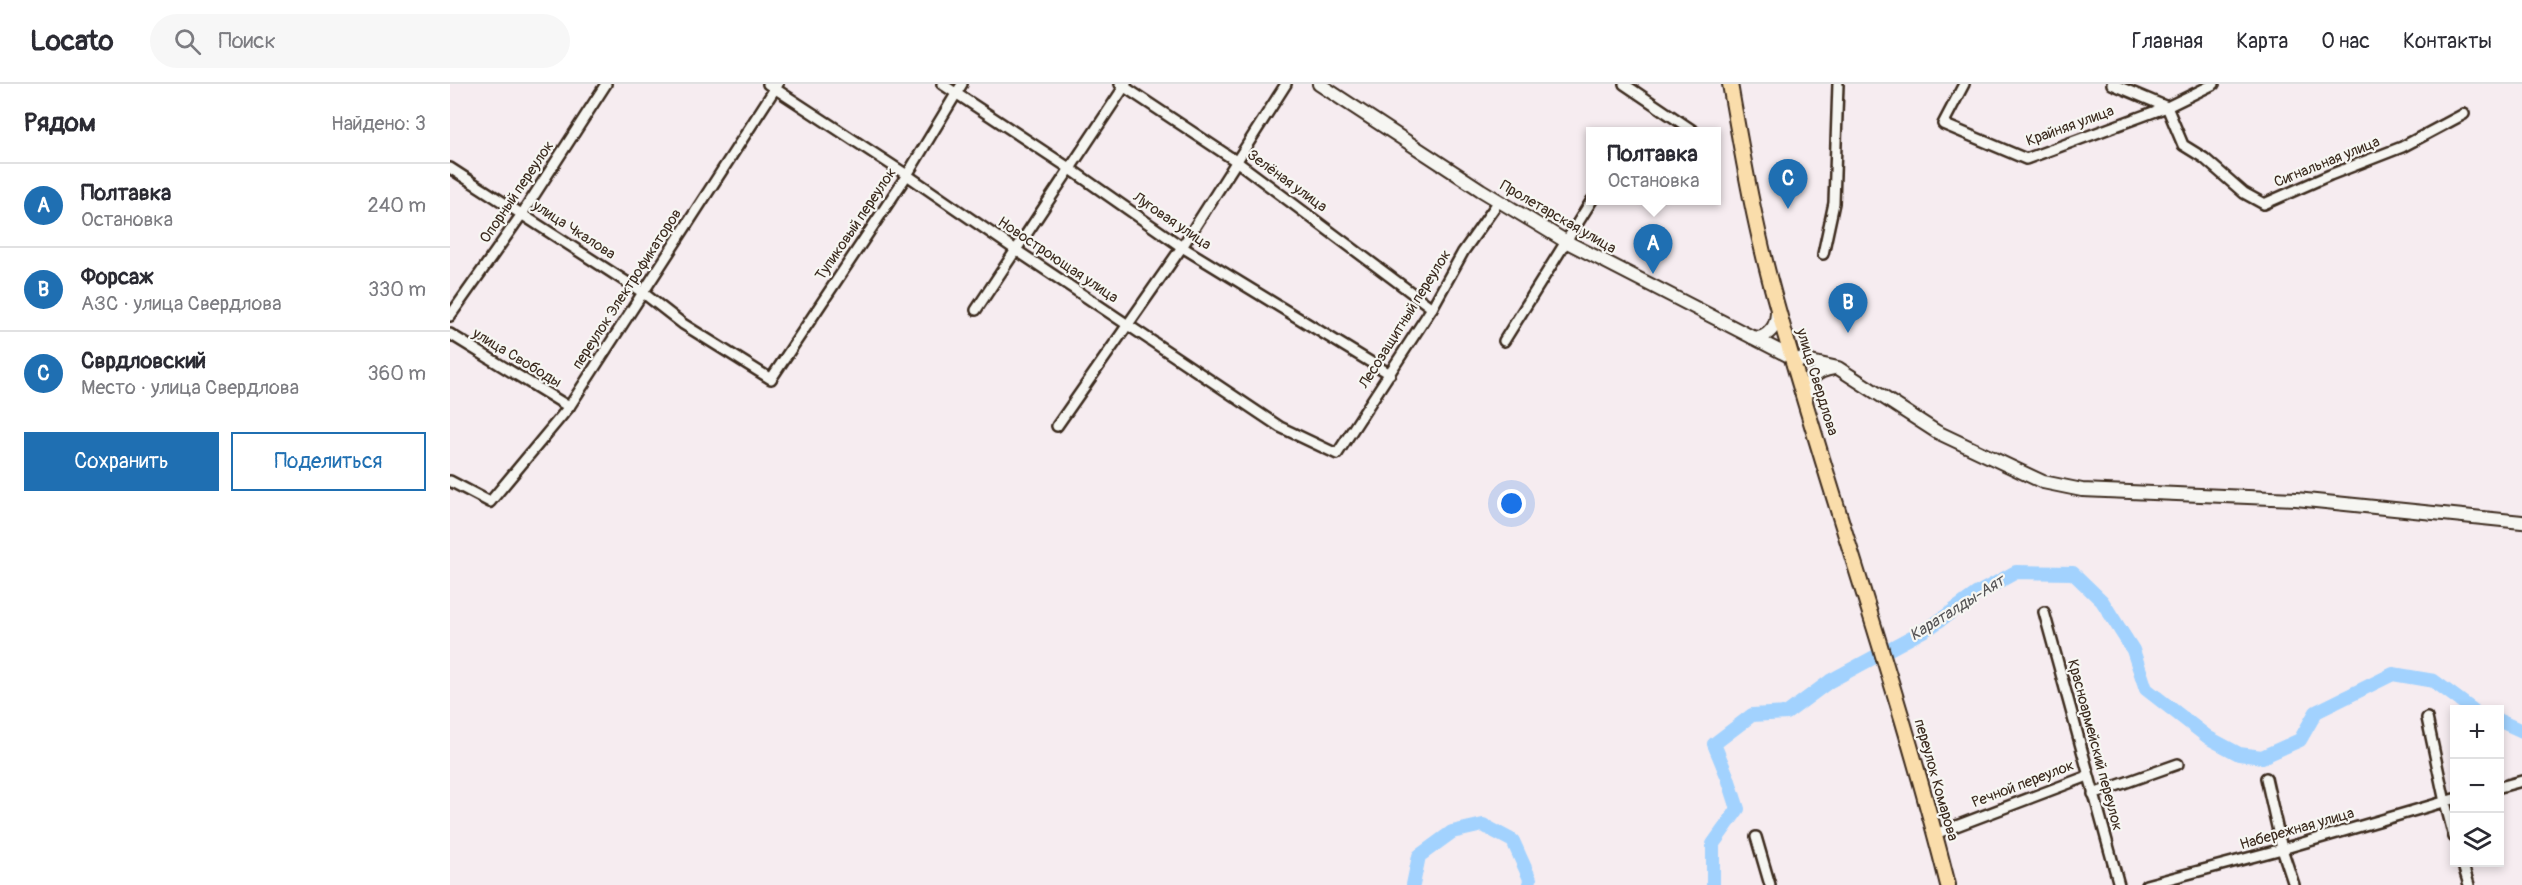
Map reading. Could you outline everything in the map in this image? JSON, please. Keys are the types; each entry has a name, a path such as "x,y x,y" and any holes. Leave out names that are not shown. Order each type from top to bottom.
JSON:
{"main road":[{"name":"улица Свердлова","path":"1730,84 1749,193 1776,306 1891,684"},
{"name":"переулок Комарова","path":"1891,684 1948,885"}],"street":[{"name":"Опорный переулок","path":"450,316 522,214 606,84"},
{"name":"Луговая улица","path":"942,84 1069,168 1182,247 1390,374"},
{"name":"Тупиковый переулок","path":"771,379 907,175 962,84"},
{"path":"1057,426 1182,247 1286,84"},
{"name":"Пролетарская улица","path":"1319,84 1498,201 1567,242 1793,358 1838,368"},
{"path":"1624,84 1688,127"},
{"path":"1823,254 1834,203 1838,84"},
{"name":"Крайняя улица","path":"1964,84 1943,124 2026,159 2167,107 2214,84"},
{"path":"2112,84 2167,107"},
{"path":"976,310 1123,85"},
{"name":"Зелёная улица","path":"1123,85 1236,162 1432,308"},
{"name":"Новостроющая улица","path":"773,86 1280,427 1337,454"},
{"name":"переулок Электрофикаторов","path":"450,481 490,502 569,406 773,86"},
{"name":"Сигнальная улица","path":"2167,107 2183,146 2204,158 2244,194 2264,204 2402,147 2464,114"},
{"name":"улица Чкалова","path":"450,168 642,292 683,324 771,379"},
{"name":"Лесозащитный переулок","path":"1337,454 1432,308 1463,252 1498,201"},
{"path":"1504,341 1590,205"},
{"path":"1752,338 1760,338 1773,329 1777,320 1776,306"},
{"name":"улица Свободы","path":"450,334 569,406"},
{"path":"1806,404 1808,382 1815,374 1838,368 1937,432 2043,482 2082,490 2296,499 2522,522"},
{"name":"Красноармейский переулок","path":"2044,612 2119,885"},
{"path":"2427,718 2450,800"},
{"path":"2093,794 2178,764"},
{"name":"Речной переулок","path":"1935,834 2088,776"},
{"path":"2266,778 2282,849 2294,885"},
{"path":"2504,786 2522,781"},
{"name":"Набережная улица","path":"2146,885 2282,849 2450,800"},
{"path":"1756,837 1770,885"},
{"path":"2464,867 2469,885"}],"waterway":[{"name":"Караталды-Аят","path":"1713,885 1713,844 1738,809 1714,744 1752,715 1787,713 1830,681 1932,626 1976,594 2016,572 2073,573 2102,601 2133,650 2146,689 2209,738 2239,754 2262,757 2300,740 2316,712 2393,674 2434,681 2466,705"},
{"name":"Караталды-Аят","path":"2504,723 2522,731"},
{"name":"Караталды-Аят","path":"1413,885 1419,856 1452,832 1483,825 1513,841 1530,879 1529,885"}],"place":[{"name":"Сврдловский","path":"1788,209"},
{"name":"Полтавка","path":"1653,274"},
{"name":"Форсаж","path":"1848,333"}]}
